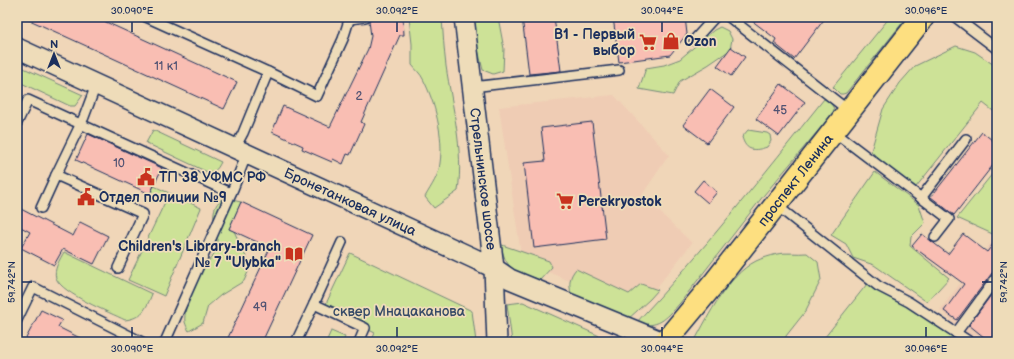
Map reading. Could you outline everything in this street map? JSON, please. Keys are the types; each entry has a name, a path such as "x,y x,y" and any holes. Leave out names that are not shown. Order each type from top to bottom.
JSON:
{"main road":[{"name":"проспект Ленина","path":"664,342 715,282 924,17"}],"street":[{"name":"Стрельнинское шоссе","path":"464,17 494,268 497,342"},
{"name":"Бронетанковая улица","path":"17,48 494,268 510,279 664,342"}],"lane":[{"path":"146,17 268,72 317,96 336,56 350,18 365,17"},
{"path":"694,40 715,17"},
{"path":"729,17 849,111"},
{"path":"955,17 997,49"},
{"path":"472,87 619,70"},
{"path":"165,342 231,193 241,151 243,133 268,72"},
{"path":"41,208 80,124 96,85"},
{"path":"17,123 28,100 231,193"},
{"path":"833,131 949,219 935,237"},
{"path":"921,198 966,139"},
{"path":"56,175 143,214 118,268"},
{"path":"775,204 878,286 909,302 970,342"},
{"path":"296,342 342,242"},
{"path":"956,332 997,277"},
{"path":"17,320 33,287 142,342"},
{"path":"314,304 365,328 359,342"}],"shaded area":[{"path":"614,95 669,155 642,195 692,243 639,310 522,261 499,107"},
{"path":"996,236 997,342 976,342 965,334 940,310"}],"green space":[{"path":"409,17 442,17 446,66 460,160 458,191 434,208 425,197 439,168 441,153 440,131 435,109 427,88 421,75 412,65 412,44"},
{"path":"470,17 498,17 504,49 503,71 493,74 483,70"},
{"path":"890,17 907,17 846,93 840,94 833,87"},
{"path":"720,27 728,31 732,39 730,50 680,81 673,95 639,89 646,68 664,65 680,59 714,30"},
{"path":"956,46 975,52 997,67 997,114 983,103 916,187 884,164 871,151 883,109 900,83 915,66"},
{"path":"17,65 83,95 75,106 70,106 17,81"},
{"path":"824,99 829,102 834,109 833,113 764,195 680,303 670,314 656,324 635,324 708,242"},
{"path":"153,130 221,162 215,171 205,171 146,143"},
{"path":"748,130 767,133 770,135 771,141 767,147 755,150 749,148 742,137"},
{"path":"997,168 997,236 957,218"},
{"path":"875,172 919,205 925,223 911,237 910,246 949,278 927,302 874,265 853,258 846,244 831,235"},
{"path":"154,186 201,208 164,296 128,280 165,202 150,194"},
{"path":"223,198 241,202 229,229 234,231 247,259 248,272 244,281 221,295 208,306 203,323 189,331 185,322 186,309 197,280 216,249 217,235 214,215 217,203"},
{"path":"502,245 549,261 552,267 540,280 514,270 503,255"},
{"path":"64,252 152,294 143,312 136,317 125,320 87,302 67,290 60,284 55,275 57,265"},
{"name":"сквер Мнацаканова","path":"350,253 472,311 476,342 371,342 375,333 324,308"},
{"path":"807,253 818,262 821,280 805,312 786,336 785,342 694,342 720,297 736,276 746,268 758,260 777,254"},
{"path":"576,269 629,294 641,284 658,290 627,320 571,294 570,281"},
{"path":"867,284 907,306 962,342 821,342"},
{"path":"523,302 613,342 512,342 507,304"},
{"path":"331,331 345,337 343,342 326,342"}],"building":[{"path":"23,17 95,17 237,82 224,109"},
{"path":"371,17 399,17 399,19 403,19 404,35 400,35 361,122 364,124 350,155 347,154 343,164 333,159 332,162 302,149 303,146 272,132 283,106 330,127 368,49 371,36 369,21"},
{"path":"522,17 554,17 561,71 529,74"},
{"name":"В1 - Первый выбор","path":"613,17 685,17 687,34 670,55 619,62"},
{"path":"747,17 826,17 794,59 774,43 776,39"},
{"path":"731,47 745,57 731,76 717,66"},
{"path":"781,84 805,102 779,136 756,119"},
{"path":"710,89 734,107 707,143 683,125"},
{"name":"Perekryostok","path":"592,122 606,239 534,248 524,163 545,161 541,128"},
{"path":"982,132 997,144 997,160 954,215 931,197"},
{"path":"88,134 162,168 150,194 76,160"},
{"path":"703,180 717,192 708,203 694,191"},
{"path":"241,202 312,235 262,342 226,342 270,248 229,229"},
{"path":"17,207 73,236 80,222 108,236 94,264 63,249 54,265 21,248 30,232 17,225"},
{"path":"922,234 948,254 963,234 987,252 997,239 997,271 992,273 957,320 944,311 964,284 912,246"},
{"path":"997,287 997,342 990,342 969,325"},
{"path":"41,310 62,320 58,327 88,342 24,342"}],"place":[{"name":"Ozon","path":"671,41"},
{"name":"В1 - Первый выбор","path":"648,42"},
{"name":"ТП 38 УФМС РФ","path":"146,177"},
{"name":"Отдел полиции №9","path":"86,197"},
{"name":"Perekryostok","path":"565,201"},
{"name":"Children's Library-branch № 7 \"Ulybka\"","path":"294,254"}]}
